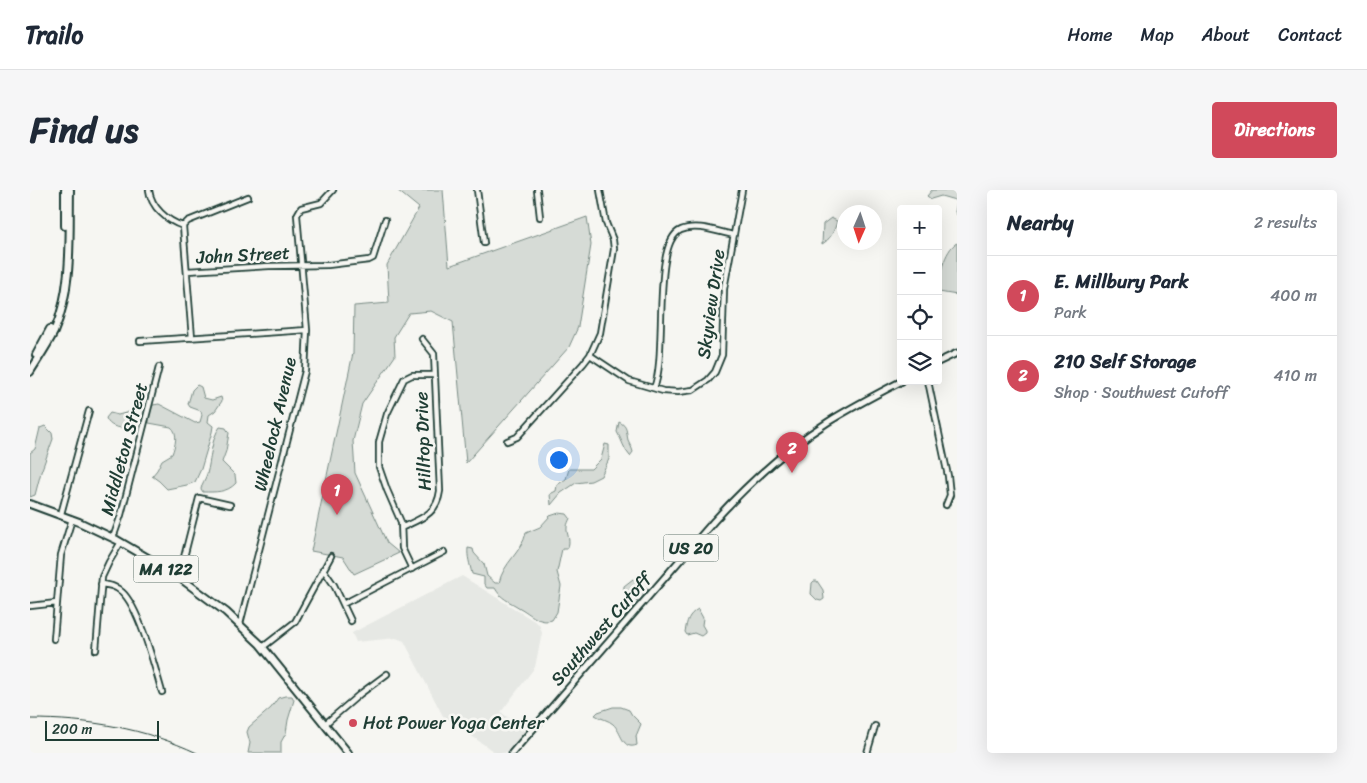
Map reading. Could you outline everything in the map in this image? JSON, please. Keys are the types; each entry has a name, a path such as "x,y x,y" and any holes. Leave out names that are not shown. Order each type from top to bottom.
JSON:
{"highway":[{"path":"30,365 52,325 62,289 65,271 65,190"},
{"path":"30,372 54,331 65,297 69,264 70,190"},
{"name":"MA 122","path":"30,504 62,514 121,542 179,577 240,624 263,647 348,753"}],"main road":[{"path":"942,360 957,353"},
{"name":"Southwest Cutoff","path":"512,753 714,521 748,486 788,451 826,423 897,384"}],"street":[{"path":"149,190 152,201 157,208 173,222 183,226"},
{"name":"Wheelock Avenue","path":"240,624 302,381 306,358 306,330 297,213 301,208 321,203 333,190"},
{"path":"477,190 484,243"},
{"path":"537,190 540,216"},
{"path":"506,441 517,437 590,355 600,333 614,249 613,240 606,223 600,190"},
{"name":"Skyview Drive","path":"590,355 629,381 654,388 678,392 693,390 708,380 715,372 722,355 724,289 742,190"},
{"path":"192,338 183,226 188,221 248,197"},
{"name":"John Street","path":"187,272 269,266 328,265 373,258 385,220"},
{"path":"654,388 660,367 662,297 668,244 676,232 692,227 734,235"},
{"path":"140,341 306,330"},
{"name":"Hilltop Drive","path":"403,527 430,513 435,508 439,498 434,354 422,339"},
{"name":"Middleton Street","path":"113,538 122,515 159,367"},
{"path":"412,569 402,548 403,527 379,467 378,449 380,434 392,401 404,380 412,375 434,375"},
{"path":"929,385 948,476 950,494 946,505"},
{"path":"62,514 89,411"},
{"path":"179,577 199,498 230,505"},
{"path":"54,639 61,555 72,519"},
{"path":"96,650 101,584 108,562 121,542"},
{"path":"343,604 444,552"},
{"path":"263,647 295,622 331,556"},
{"path":"323,569 334,585 351,621"},
{"path":"101,584 117,588 132,605 162,692"},
{"path":"30,606 57,603"},
{"path":"325,724 387,674"},
{"path":"867,753 875,726"}],"shaded area":[{"path":"397,190 443,190 449,266 587,217 591,245 578,327 569,347 466,463 453,322 431,311 409,313 394,337 395,356 362,404 353,441 355,473 387,543 399,553 354,574 343,557 311,551 353,353 354,306 389,303 387,265 419,208"},
{"path":"932,190 957,190 957,202 941,196 931,199 927,196"},
{"path":"831,218 837,221 830,237 822,244 823,224"},
{"path":"957,243 957,295 942,292 942,269 953,246"},
{"path":"197,385 201,387 204,398 212,400 221,397 222,401 215,411 209,415 208,422 213,426 212,432 195,482 167,489 152,476 162,460 172,454 176,436 171,427 149,423 149,413 153,405 159,404 195,423 200,422 201,411 190,407 188,404 192,390"},
{"path":"129,412 138,423 129,427 115,427 106,418 110,413 118,415"},
{"path":"619,422 624,425 626,430 633,452 630,456 617,432"},
{"path":"45,426 52,433 53,439 35,495 30,497 30,453 35,449 40,428"},
{"path":"220,427 226,428 229,433 222,462 235,475 236,483 229,489 203,492 201,487 207,474 215,437"},
{"path":"605,444 609,445 609,459 601,476 591,481 576,483 561,493 551,505 550,494 556,491 557,485 566,479 569,469 591,469 601,459"},
{"path":"559,513 567,514 570,518 567,527 569,543 567,549 562,549 557,572 561,586 557,612 552,620 543,621 506,600 495,588 487,588 484,584 484,577 472,574 468,558 468,548 473,549 474,553 484,564 487,576 495,583 499,583 504,569 521,546 526,533 540,527 550,516"},
{"path":"462,576 539,624 542,633 535,667 501,712 525,732 505,753 496,753 443,716 404,641 396,638 356,642 352,633"},
{"path":"633,579 642,583 648,590 640,601 626,595 624,589 624,586"},
{"path":"814,581 817,581 823,590 824,599 821,601 811,594"},
{"path":"698,609 703,618 702,625 705,633 701,636 694,633 687,635 685,632 688,619"},
{"path":"292,696 294,700 286,733 281,742 281,753 248,753 250,743 247,732 249,727 271,708 278,698"},
{"path":"613,707 629,710 641,724 636,736 637,745 632,746 625,743 613,724 595,715 598,712"}],"railway":[{"path":"30,719 95,723 136,731 177,744 197,753"}],"place":[{"name":"210 Self Storage","path":"792,473"},
{"name":"E. Millbury Park","path":"337,515"},
{"name":"Hot Power Yoga Center","path":"353,723"}]}
